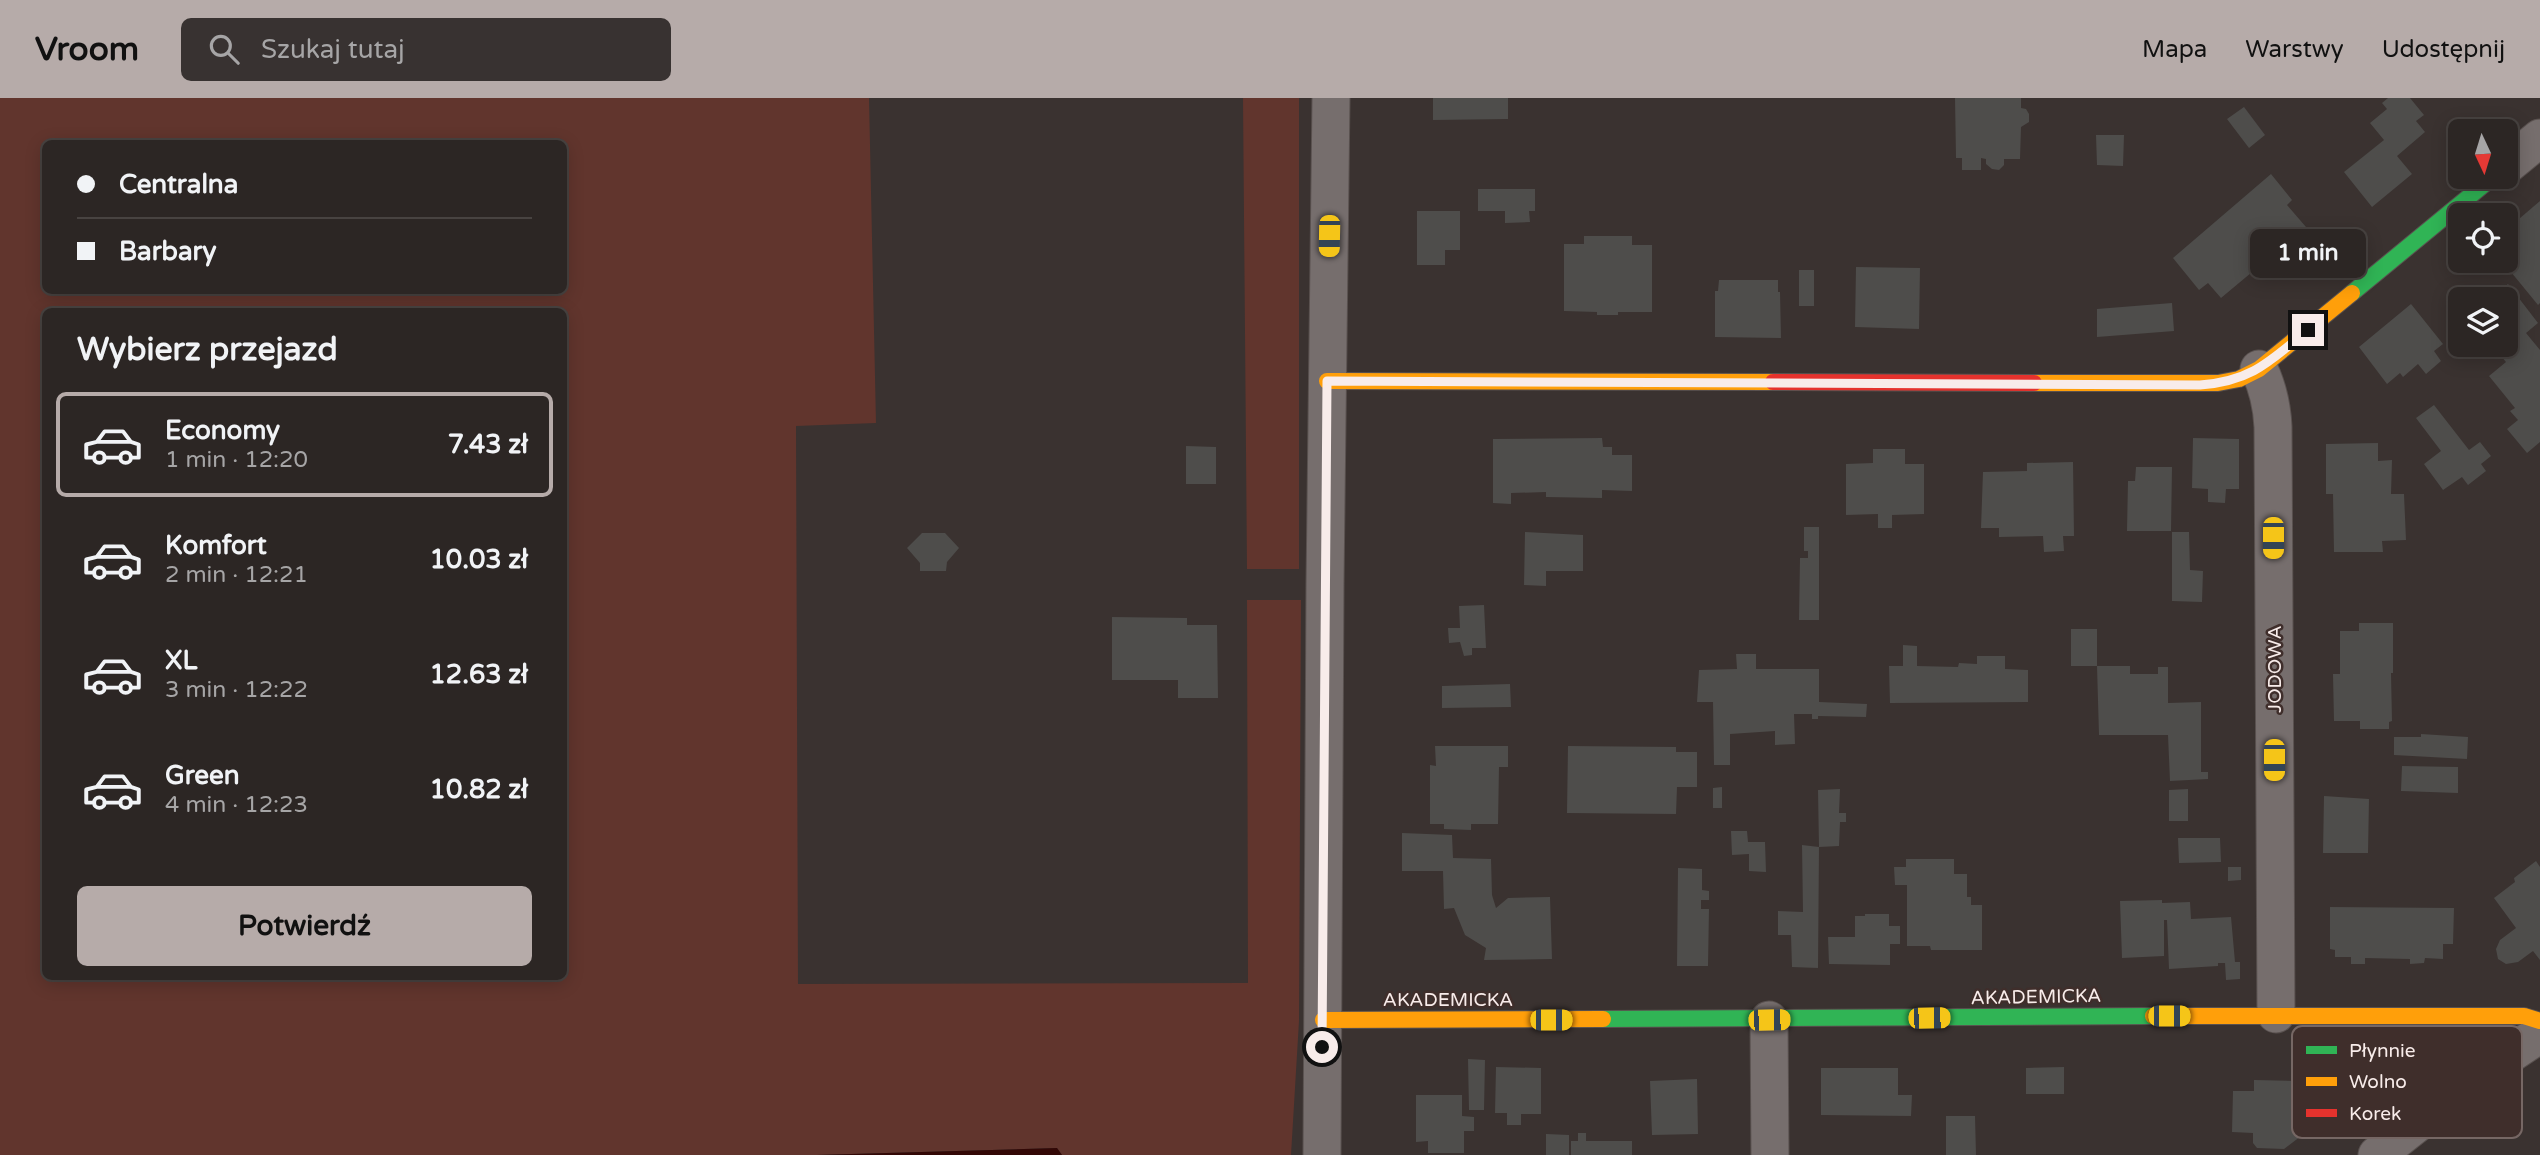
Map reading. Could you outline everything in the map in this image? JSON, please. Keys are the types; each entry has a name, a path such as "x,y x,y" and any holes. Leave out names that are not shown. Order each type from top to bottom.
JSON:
{"street":[{"path":"1322,1155 1331,98"},
{"path":"2518,156 2540,138"},
{"path":"1327,381 2200,385 2239,379 2259,369 2478,189"},
{"name":"JODOWA","path":"2259,369 2272,404 2273,427 2276,1014"},
{"name":"AKADEMICKA","path":"1322,1020 1769,1020 2276,1014 2525,1016 2540,1020"},
{"path":"1769,1020 1770,1155"},
{"path":"2522,1046 2540,1034"},
{"path":"2377,1155 2399,1138"}],"shaded area":[{"path":"0,98 869,98 876,423 796,426 798,984 1248,983 1247,600 1301,600 1299,1021 1291,1155 1062,1155 1057,1148 817,1155 0,1155"},
{"path":"1243,98 1299,98 1299,569 1247,569"},
{"path":"1057,1148 1062,1155 817,1155"}],"building":[{"path":"1433,98 1508,98 1508,119 1433,120"},
{"path":"1955,98 2021,98 2021,108 2026,109 2029,114 2029,122 2021,127 2020,159 2004,159 2004,165 1999,170 1992,169 1986,164 1986,159 1981,158 1981,170 1962,170 1962,158 1956,158"},
{"path":"2388,98 2410,98 2424,115 2416,121 2425,132 2397,156 2412,174 2372,207 2344,172 2384,140 2370,123 2387,109 2382,103"},
{"path":"2244,107 2265,135 2249,148 2227,119"},
{"path":"2096,135 2124,135 2123,166 2097,165"},
{"path":"2271,174 2292,200 2287,205 2306,227 2221,298 2208,283 2199,290 2173,258"},
{"path":"1478,189 1535,189 1535,211 1529,211 1530,222 1505,223 1505,211 1478,211"},
{"path":"2540,201 2538,305 2512,273 2518,273 2518,220"},
{"path":"1417,211 1460,211 1460,250 1445,250 1445,265 1417,265"},
{"path":"1584,236 1632,236 1632,245 1652,245 1652,312 1597,315 1597,312 1564,311 1564,244 1584,244"},
{"path":"1856,267 1920,268 1919,329 1855,327"},
{"path":"1799,270 1814,270 1814,306 1799,306"},
{"path":"1719,280 1778,280 1781,338 1715,337 1715,291 1718,291"},
{"path":"2518,297 2538,323 2526,333 2540,350 2540,442 2527,453 2507,429 2518,420 2510,411 2515,408 2489,376 2506,362 2502,357 2518,357"},
{"path":"2172,303 2174,331 2097,337 2097,309"},
{"path":"2411,304 2443,344 2434,351 2441,361 2426,374 2418,364 2403,377 2400,373 2387,384 2359,347"},
{"path":"2434,405 2469,450 2480,442 2491,456 2481,464 2486,471 2468,485 2462,477 2443,490 2424,464 2441,451 2416,418"},
{"path":"1602,438 1603,447 1612,447 1612,455 1632,455 1632,491 1602,490 1602,498 1546,497 1546,492 1511,493 1511,504 1493,503 1493,439"},
{"path":"2193,438 2239,439 2239,489 2226,489 2225,503 2208,502 2208,489 2192,488"},
{"path":"2378,443 2378,461 2392,460 2391,494 2404,494 2406,540 2382,541 2383,552 2334,552 2333,494 2326,494 2326,444"},
{"path":"1186,446 1216,447 1216,484 1186,484"},
{"path":"1873,449 1905,449 1905,464 1924,464 1924,514 1892,515 1892,528 1878,528 1878,514 1846,515 1846,464 1873,463"},
{"path":"2073,462 2074,536 2063,536 2064,551 2044,552 2043,536 1999,537 1999,528 1981,528 1983,472 2027,471 2027,463"},
{"path":"2136,467 2172,467 2171,531 2127,531 2128,481 2135,481"},
{"path":"1804,527 1819,527 1819,620 1799,620 1800,558 1808,558 1808,551 1804,551"},
{"path":"1525,532 1583,535 1583,571 1546,571 1546,586 1524,585"},
{"path":"2172,532 2189,532 2190,570 2203,571 2202,602 2172,601"},
{"path":"922,533 945,533 959,548 947,562 946,571 920,571 920,563 907,548"},
{"path":"1484,605 1486,648 1472,648 1472,655 1464,656 1460,642 1449,643 1448,628 1460,628 1459,606"},
{"path":"1112,617 1187,618 1187,625 1217,625 1218,698 1178,698 1178,680 1112,680"},
{"path":"2359,623 2393,623 2392,721 2389,722 2389,729 2360,729 2360,721 2334,721 2333,674 2340,674 2340,631 2359,631"},
{"path":"2071,629 2097,629 2097,666 2071,666"},
{"path":"1903,645 1917,646 1917,666 1958,667 1959,663 1977,664 1977,656 2005,656 2005,669 2028,670 2028,702 1890,703 1889,666 1903,666"},
{"path":"1736,654 1756,654 1756,669 1819,669 1819,702 1867,704 1866,717 1818,716 1818,719 1812,719 1812,714 1794,714 1795,744 1775,745 1775,731 1730,734 1730,765 1714,765 1713,702 1697,702 1699,670 1737,669"},
{"path":"2097,666 2130,666 2130,674 2158,674 2158,667 2168,667 2168,703 2201,702 2201,772 2208,772 2208,779 2170,781 2168,735 2099,735"},
{"path":"1510,684 1511,707 1442,708 1442,686"},
{"path":"2421,734 2468,737 2467,759 2394,755 2394,737 2421,737"},
{"path":"1435,746 1508,746 1508,767 1499,767 1498,824 1471,824 1471,830 1444,829 1444,824 1430,824 1430,765 1436,766"},
{"path":"1568,746 1676,747 1676,752 1697,752 1697,787 1677,787 1676,814 1567,813"},
{"path":"2402,766 2458,767 2458,793 2401,791"},
{"path":"1722,787 1722,808 1713,808 1713,788"},
{"path":"1840,789 1839,813 1846,813 1846,822 1840,822 1839,846 1819,847 1818,790"},
{"path":"2188,789 2188,821 2169,821 2169,790"},
{"path":"2324,796 2369,799 2368,853 2323,853"},
{"path":"1731,831 1747,831 1748,842 1765,842 1766,872 1749,871 1749,854 1732,855"},
{"path":"1402,833 1452,835 1453,858 1491,859 1492,895 1496,908 1508,898 1550,897 1552,959 1484,960 1486,948 1465,935 1454,908 1444,909 1443,871 1402,871"},
{"path":"2178,838 2220,838 2221,862 2179,863"},
{"path":"1802,845 1819,847 1818,968 1792,967 1791,935 1778,935 1778,911 1803,912"},
{"path":"1906,859 1954,859 1954,874 1967,874 1967,897 1971,897 1971,905 1982,905 1982,950 1931,950 1930,946 1907,946 1907,885 1895,885 1894,867 1906,867"},
{"path":"2536,861 2540,867 2540,960 2533,951 2518,962 2506,964 2498,959 2496,949 2500,940 2516,928 2494,898"},
{"path":"2228,867 2241,867 2241,880 2228,881"},
{"path":"1678,868 1702,869 1702,890 1709,891 1709,900 1701,900 1701,909 1709,909 1708,966 1677,966"},
{"path":"2162,900 2162,903 2190,902 2191,919 2231,917 2235,962 2240,962 2240,979 2226,980 2225,963 2218,963 2218,966 2169,969 2167,920 2164,920 2164,956 2122,958 2120,901"},
{"path":"2330,907 2454,908 2453,944 2443,944 2443,959 2425,958 2424,963 2410,964 2410,959 2365,958 2365,964 2351,964 2351,957 2335,957 2335,950 2330,949"},
{"path":"1889,914 1889,926 1900,926 1900,944 1890,944 1890,965 1829,964 1828,937 1855,937 1855,916"},
{"path":"1468,1059 1485,1060 1484,1110 1469,1110"},
{"path":"1496,1067 1541,1068 1541,1114 1521,1114 1521,1125 1507,1125 1507,1113 1495,1113"},
{"path":"2064,1067 2064,1094 2026,1094 2026,1068"},
{"path":"1821,1068 1898,1068 1898,1095 1912,1095 1911,1116 1821,1115"},
{"path":"1697,1079 1698,1134 1652,1135 1650,1081"},
{"path":"2254,1080 2292,1081 2292,1138 2298,1138 2284,1149 2257,1148 2253,1143 2253,1133 2232,1132 2233,1091 2254,1091"},
{"path":"1416,1095 1462,1095 1462,1116 1474,1117 1474,1131 1464,1131 1464,1153 1428,1153 1428,1141 1416,1142"},
{"path":"1946,1116 1975,1116 1976,1155 1946,1155"},
{"path":"1578,1133 1586,1133 1586,1141 1632,1141 1632,1155 1571,1155 1571,1141 1578,1141"},
{"path":"1546,1134 1569,1135 1569,1155 1546,1155"}],"traffic: fast":[{"path":"2352,293 2478,189"},
{"path":"1603,1019 2153,1016"}],"traffic: slow":[{"path":"2034,383 2218,383 2239,379 2259,369 2352,293"},
{"path":"1327,381 1773,382"},
{"path":"2153,1016 2524,1016 2540,1021"},
{"path":"1323,1020 1603,1019"}],"traffic: jam":[{"path":"1773,382 2034,383"}],"route":[{"path":"1322,1047 1327,381 2200,385 2239,379 2259,369 2308,330"}]}
